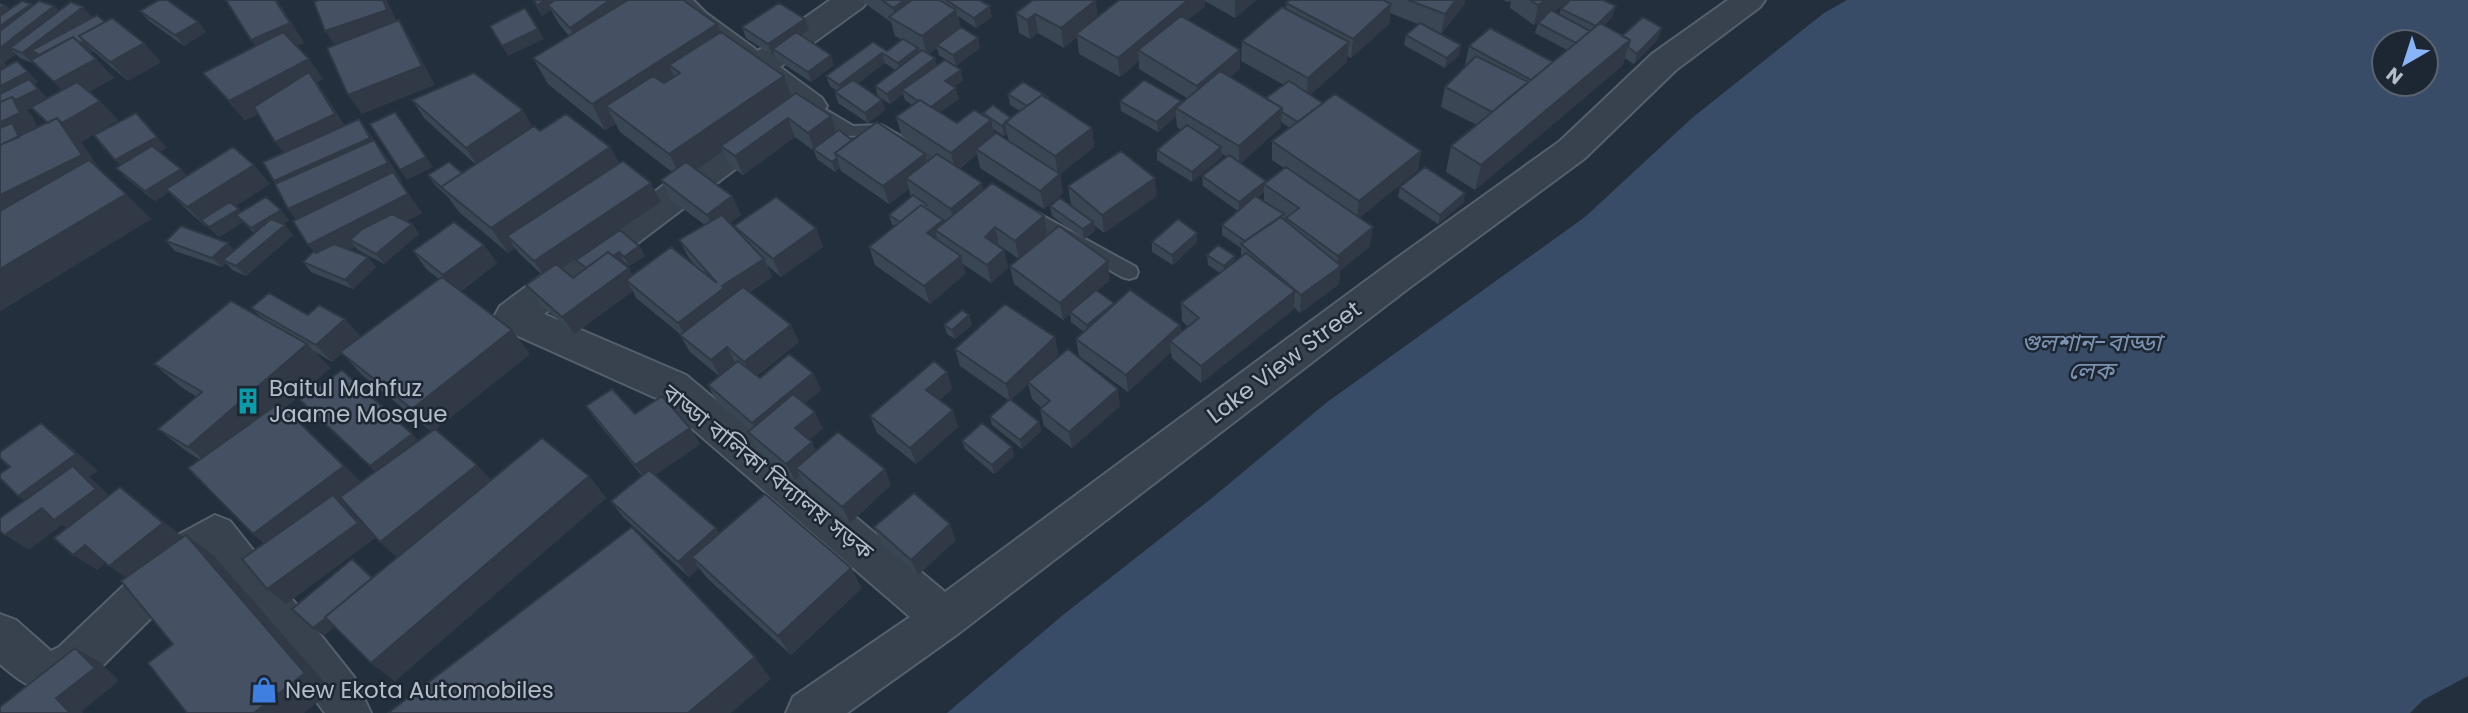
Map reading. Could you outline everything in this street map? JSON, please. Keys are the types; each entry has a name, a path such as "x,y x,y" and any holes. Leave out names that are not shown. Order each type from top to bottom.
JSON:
{"street":[{"path":"674,0 684,12 810,106"},
{"path":"757,67 852,0"},
{"name":"Lake View Street","path":"809,713 944,619 1396,278 1572,150 1664,62 1749,0"},
{"name":"বাড্ডা বালিকা বিদ্যালয় সড়ক","path":"810,106 780,117 513,317 672,387 944,619"},
{"path":"0,635 38,669 53,674 75,662 191,549 215,534 338,692 348,713"}],"lane":[{"path":"810,106 850,132 875,129 965,180"},
{"path":"1010,205 1129,272"}],"water":[{"name":"গুলশান-বাড্ডা লেক","path":"1847,0 2468,0 2468,676 2423,700 2410,713 947,713 1063,615 1212,498 1326,403 1585,217 1692,118 1824,13"}],"building":[{"path":"159,0 167,0 198,22 175,35 140,11"},
{"path":"226,0 275,0 290,23 251,40"},
{"path":"383,0 387,10 325,31 314,2"},
{"path":"555,0 610,0 570,28 548,5"},
{"path":"628,0 683,0 717,24 592,104 533,58"},
{"path":"882,0 905,0 893,8"},
{"path":"912,0 939,0 956,10 922,36 889,17"},
{"path":"946,0 979,0 990,6 974,18"},
{"path":"1033,0 1096,0 1061,28 1035,14 1027,20 1016,13"},
{"path":"1119,0 1188,0 1118,58 1076,34"},
{"path":"1290,0 1383,0 1391,4 1353,39 1286,3"},
{"path":"1408,0 1456,0 1445,14"},
{"path":"1530,0 1546,0 1538,5"},
{"path":"1570,0 1603,0 1616,6 1596,26 1561,9"},
{"path":"22,1 31,4 0,26 0,16"},
{"path":"39,1 54,6 0,48 0,31"},
{"path":"71,2 83,7 22,53 10,48"},
{"path":"779,3 805,19 768,44 742,27"},
{"path":"1282,7 1349,42 1308,78 1242,41"},
{"path":"525,8 538,29 502,46 490,26"},
{"path":"1551,10 1590,31 1576,43 1538,23"},
{"path":"97,15 105,22 79,36 84,41 80,43 73,37 39,55 32,50"},
{"path":"1181,16 1240,50 1197,86 1138,50"},
{"path":"1643,17 1662,28 1637,54 1628,47 1630,40 1622,36"},
{"path":"112,18 144,43 110,62 79,36"},
{"path":"399,20 422,66 348,95 327,48"},
{"path":"1420,23 1461,45 1447,58 1406,35"},
{"path":"1600,23 1630,40 1481,165 1451,146"},
{"path":"961,27 978,38 953,55 937,45"},
{"path":"1490,28 1553,62 1531,80 1469,46"},
{"path":"283,32 309,59 229,101 203,73"},
{"path":"721,32 784,76 669,154 606,106 653,76 664,83 680,73 669,65"},
{"path":"796,32 831,55 808,72 773,49"},
{"path":"73,37 96,59 54,82 31,60"},
{"path":"903,39 918,48 898,63 882,53 839,85 826,76 873,42 887,51"},
{"path":"922,50 935,58 887,94 875,86"},
{"path":"1476,56 1528,82 1492,112 1445,87"},
{"path":"945,60 961,70 945,81 956,88 931,107 902,90"},
{"path":"17,61 28,72 0,86 0,70"},
{"path":"1220,71 1282,108 1239,146 1176,108"},
{"path":"309,72 335,114 275,142 254,107"},
{"path":"474,73 523,110 466,148 412,100"},
{"path":"29,79 38,89 16,100 12,97 0,102 0,94"},
{"path":"853,80 882,100 865,113 835,92"},
{"path":"1144,80 1181,101 1157,122 1120,101"},
{"path":"1289,81 1323,103 1298,122 1266,98"},
{"path":"77,82 100,101 62,123 57,118 48,123 31,107"},
{"path":"1023,82 1048,97 1042,95 1027,106 1008,94"},
{"path":"796,93 831,116 808,133 788,118 735,156 721,146"},
{"path":"1335,94 1421,151 1359,201 1272,141"},
{"path":"1042,95 1092,128 1055,156 1005,122"},
{"path":"12,97 20,113 0,122 0,102"},
{"path":"920,100 957,123 974,110 991,120 951,153 896,117"},
{"path":"993,105 1011,118 1002,126 983,113"},
{"path":"395,112 426,157 400,170 370,124"},
{"path":"136,113 157,137 115,160 94,135"},
{"path":"566,114 610,147 491,228 441,187 534,126 540,131"},
{"path":"57,118 82,155 0,195 0,145"},
{"path":"359,119 370,138 274,181 263,162"},
{"path":"877,122 925,154 883,186 835,153"},
{"path":"12,123 19,137 0,145 0,128"},
{"path":"1187,125 1221,147 1192,172 1157,150"},
{"path":"839,130 852,140 835,153 837,158 832,162 813,149"},
{"path":"996,133 1060,174 1040,191 976,149"},
{"path":"374,140 388,163 288,209 275,184"},
{"path":"152,146 181,169 145,191 116,168"},
{"path":"233,147 254,165 187,207 166,189"},
{"path":"1121,151 1155,178 1102,215 1068,186"},
{"path":"937,154 982,183 951,209 906,178"},
{"path":"1229,155 1266,181 1239,202 1202,176"},
{"path":"89,160 126,194 0,269 0,211"},
{"path":"623,161 651,183 534,261 507,236"},
{"path":"449,162 462,173 441,187 428,175"},
{"path":"686,162 732,196 707,215 661,180"},
{"path":"1286,167 1373,227 1338,256 1286,218 1299,208 1264,184"},
{"path":"1425,167 1465,193 1440,215 1400,187"},
{"path":"393,172 408,194 308,245 293,221"},
{"path":"992,183 1044,216 1015,241 995,227 985,237 1004,250 987,265 935,230"},
{"path":"913,195 927,205 921,205 900,222 889,215"},
{"path":"1255,196 1284,214 1245,241 1222,225"},
{"path":"266,197 281,210 251,228 236,215"},
{"path":"776,197 816,228 773,259 734,226"},
{"path":"1060,198 1093,222 1083,229 1050,206"},
{"path":"230,202 239,209 209,227 201,220"},
{"path":"921,205 943,220 927,233 961,256 924,286 869,247"},
{"path":"392,214 412,224 376,254 350,240 362,229"},
{"path":"722,215 764,259 722,286 724,288 678,323 626,280 671,247 717,283 679,240"},
{"path":"1281,217 1341,266 1301,295 1241,244"},
{"path":"271,219 285,225 236,266 223,260"},
{"path":"1178,219 1197,233 1172,255 1152,242"},
{"path":"454,222 484,245 443,275 413,251"},
{"path":"181,226 228,243 212,258 166,241"},
{"path":"1059,226 1108,261 1060,303 1010,266"},
{"path":"620,230 639,246 624,257 619,252 613,256 608,252 586,268 576,260"},
{"path":"334,244 368,257 345,280 303,262 314,251 316,253"},
{"path":"1218,245 1235,256 1224,266 1207,255"},
{"path":"608,252 629,268 562,317 526,285 556,264 573,278"},
{"path":"1246,253 1295,291 1201,366 1170,341 1199,318 1181,303"},
{"path":"442,277 512,330 412,409 340,352"},
{"path":"743,287 791,325 744,362 727,347 711,360 680,335"},
{"path":"1096,290 1114,303 1087,325 1070,312"},
{"path":"1130,290 1180,325 1126,375 1076,339"},
{"path":"269,293 308,315 319,305 345,319 316,345 251,308"},
{"path":"231,301 307,344 188,447 158,429 202,392 154,364"},
{"path":"1005,304 1055,337 1006,384 955,349"},
{"path":"962,310 969,315 952,330 944,325"},
{"path":"1068,349 1118,389 1069,432 1040,409 1050,401 1028,382"},
{"path":"789,354 813,373 752,423 708,385 738,361 760,378"},
{"path":"934,361 947,372 926,390 953,410 910,448 870,416"},
{"path":"342,370 412,434 370,466 300,400"},
{"path":"612,389 635,414 662,396 690,428 635,465 586,406"},
{"path":"793,394 815,412 795,428 812,442 786,464 748,432"},
{"path":"1010,399 1039,422 1020,440 990,417"},
{"path":"279,403 344,466 253,534 188,468"},
{"path":"41,423 76,454 18,496 0,478 0,474 10,467 0,458 0,452"},
{"path":"982,423 1012,447 992,465 962,441"},
{"path":"435,429 477,465 380,542 340,497"},
{"path":"838,432 885,469 842,507 796,468"},
{"path":"542,438 589,476 371,663 325,617"},
{"path":"73,466 96,489 54,520 42,508 5,535 0,531 0,518"},
{"path":"649,470 716,528 678,562 611,501"},
{"path":"120,487 163,523 109,566 85,545 73,555 54,538"},
{"path":"914,493 950,524 911,560 874,527"},
{"path":"765,494 851,568 778,636 692,557"},
{"path":"333,495 358,523 267,589 242,559"},
{"path":"632,527 755,657 688,713 388,713"},
{"path":"186,535 305,673 254,713 187,713 148,663 173,644 121,581"},
{"path":"352,559 372,578 313,628 292,609"},
{"path":"75,648 95,668 56,698 70,713 0,713 0,707"}],"place":[{"name":"Baitul Mahfuz Jaame Mosque","path":"248,401"},
{"name":"New Ekota Automobiles","path":"264,690"}]}
